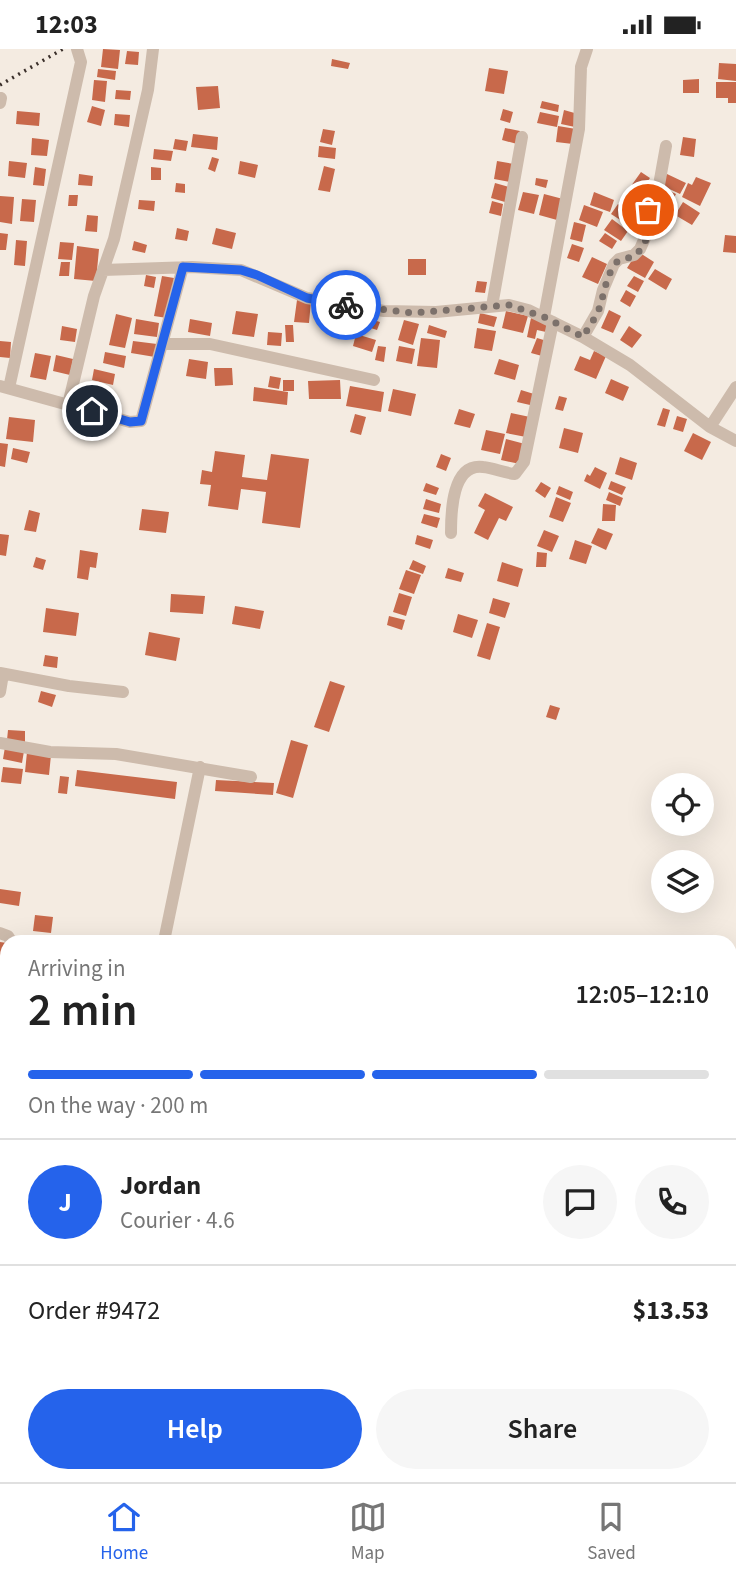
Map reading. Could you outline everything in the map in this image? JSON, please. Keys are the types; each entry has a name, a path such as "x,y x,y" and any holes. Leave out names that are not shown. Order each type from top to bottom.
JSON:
{"street":[{"path":"77,49 81,62 4,387 130,422 141,421 183,267"},
{"path":"68,405 94,296 114,239 148,90 153,49"},
{"path":"451,533 458,482 463,472 474,467 484,467 515,474 524,462 579,129 581,67 587,49"},
{"path":"492,306 522,137"},
{"path":"583,337 598,311 614,264 619,259 634,255 645,239 650,221 648,203 659,185 666,146"},
{"path":"103,270 183,267 241,270 307,298 384,311 436,312 509,305 549,319 630,365 710,427 736,441"},
{"path":"162,344 209,344 374,380"},
{"path":"710,427 736,387"},
{"path":"0,692 2,673 68,686 123,692"},
{"path":"0,743 50,752 116,754 251,777"},
{"path":"165,935 200,767"}],"building":[{"path":"103,49 120,50 118,69 101,67"},
{"path":"127,51 139,52 138,65 125,64"},
{"path":"332,59 350,63 348,69 331,66"},
{"path":"719,63 736,64 736,81 718,79"},
{"path":"489,68 508,71 504,94 485,91"},
{"path":"98,69 116,71 115,80 97,77"},
{"path":"699,79 699,93 683,93 683,80"},
{"path":"94,80 107,81 105,102 92,100"},
{"path":"716,82 736,82 736,103 728,103 728,98 716,98"},
{"path":"218,86 220,108 198,110 196,87"},
{"path":"116,90 131,91 130,100 115,99"},
{"path":"542,101 559,105 558,112 540,108"},
{"path":"92,106 105,110 101,126 87,122"},
{"path":"503,109 513,112 510,123 500,120"},
{"path":"564,110 578,114 575,127 561,124"},
{"path":"17,111 40,113 39,126 16,124"},
{"path":"540,112 559,116 557,127 537,123"},
{"path":"115,114 130,115 129,127 114,125"},
{"path":"558,126 576,129 573,144 556,142"},
{"path":"505,128 520,131 517,144 502,140"},
{"path":"323,129 335,131 332,145 320,142"},
{"path":"193,134 218,137 217,150 191,147"},
{"path":"683,137 696,139 694,157 680,155"},
{"path":"32,138 49,140 47,156 31,155"},
{"path":"175,139 188,141 186,151 173,149"},
{"path":"319,146 336,148 335,159 318,157"},
{"path":"154,149 173,151 171,161 153,159"},
{"path":"212,157 219,159 215,172 208,169"},
{"path":"9,161 27,163 25,178 8,176"},
{"path":"240,161 258,165 255,178 238,174"},
{"path":"497,161 514,164 510,182 494,179"},
{"path":"324,166 335,169 330,192 318,190"},
{"path":"35,167 46,169 44,186 33,185"},
{"path":"151,167 161,168 161,180 151,180"},
{"path":"641,172 650,178 640,192 631,186"},
{"path":"79,174 93,176 92,186 78,185"},
{"path":"667,174 686,183 680,194 661,185"},
{"path":"696,177 711,183 700,206 682,197 688,183 692,185"},
{"path":"536,178 548,180 546,188 535,185"},
{"path":"176,183 185,184 185,193 175,192"},
{"path":"495,183 509,187 505,202 491,198"},
{"path":"664,188 676,194 669,207 657,201"},
{"path":"523,192 539,195 534,214 518,210"},
{"path":"594,192 614,200 610,212 590,205"},
{"path":"544,194 563,199 557,220 539,215"},
{"path":"69,195 78,195 77,206 68,206"},
{"path":"0,196 14,197 12,224 0,222"},
{"path":"22,199 36,200 34,222 20,221"},
{"path":"139,200 155,201 154,211 138,209"},
{"path":"492,201 503,204 501,216 489,213"},
{"path":"683,202 700,213 692,225 675,215"},
{"path":"618,204 635,215 628,225 611,214"},
{"path":"584,205 603,212 597,227 579,220"},
{"path":"87,215 98,216 97,232 85,231"},
{"path":"612,219 628,231 621,241 604,230"},
{"path":"574,222 586,225 582,242 570,239"},
{"path":"177,228 189,231 187,241 175,239"},
{"path":"216,228 236,233 232,249 212,244"},
{"path":"0,233 8,234 6,250 0,250"},
{"path":"605,233 617,241 612,249 599,241"},
{"path":"725,235 736,236 736,253 723,252"},
{"path":"16,240 27,241 25,266 14,265"},
{"path":"134,241 147,245 145,253 132,250"},
{"path":"60,242 74,243 72,260 58,259"},
{"path":"572,244 584,248 579,262 567,258"},
{"path":"77,246 99,249 96,281 74,279"},
{"path":"640,253 654,262 645,278 627,268"},
{"path":"592,257 607,264 598,284 582,277"},
{"path":"408,259 426,259 426,275 408,275"},
{"path":"61,262 70,262 69,276 59,276"},
{"path":"655,269 672,279 666,290 648,279"},
{"path":"146,275 156,277 154,288 144,286"},
{"path":"162,276 174,278 167,318 154,316"},
{"path":"634,276 644,281 638,292 627,286"},
{"path":"477,281 487,282 485,293 475,292"},
{"path":"626,290 636,296 630,307 620,301"},
{"path":"297,300 311,301 309,323 294,322"},
{"path":"609,310 621,316 613,333 601,328"},
{"path":"236,311 258,314 254,337 232,334"},
{"path":"345,311 354,312 352,329 343,328"},
{"path":"506,311 528,316 523,333 502,328"},
{"path":"480,313 497,317 494,327 478,323"},
{"path":"116,314 132,318 125,348 109,345"},
{"path":"357,315 380,322 377,330 355,323"},
{"path":"531,318 548,322 546,332 537,330 535,339 527,337"},
{"path":"136,319 159,323 157,337 134,334"},
{"path":"190,319 212,323 210,336 188,332"},
{"path":"404,320 419,324 413,345 398,340"},
{"path":"285,325 293,325 294,342 286,342"},
{"path":"429,325 447,331 445,338 427,333"},
{"path":"62,326 77,329 75,342 60,340"},
{"path":"629,326 642,335 632,348 620,340"},
{"path":"477,328 496,331 492,351 474,348"},
{"path":"268,332 282,333 281,346 267,345"},
{"path":"356,334 376,340 372,352 353,346"},
{"path":"421,338 440,340 437,368 417,366"},
{"path":"537,338 547,341 542,356 531,353"},
{"path":"0,341 11,342 10,358 0,357"},
{"path":"133,341 157,344 155,357 131,353"},
{"path":"378,346 386,347 384,362 375,360"},
{"path":"399,346 415,349 412,364 396,361"},
{"path":"594,351 606,356 596,379 574,370 580,356 590,360"},
{"path":"105,352 126,356 124,368 103,363"},
{"path":"35,353 51,356 46,380 30,377"},
{"path":"56,355 73,359 70,375 53,371"},
{"path":"189,359 208,362 206,379 186,376"},
{"path":"499,359 519,365 515,380 494,374"},
{"path":"214,368 232,368 233,385 215,386"},
{"path":"94,369 115,374 113,385 92,380"},
{"path":"270,376 281,378 279,389 268,387"},
{"path":"611,379 629,387 623,401 605,393"},
{"path":"283,380 294,380 294,391 283,391"},
{"path":"340,380 341,399 309,399 308,381"},
{"path":"350,386 384,392 381,412 346,406"},
{"path":"254,387 288,392 287,405 253,401"},
{"path":"393,389 416,394 411,416 388,411"},
{"path":"521,390 534,394 530,405 517,402"},
{"path":"559,396 567,398 563,411 555,409"},
{"path":"663,408 670,410 665,427 657,425"},
{"path":"459,409 475,414 470,428 454,424"},
{"path":"511,413 530,417 526,437 506,433"},
{"path":"355,414 366,417 361,435 350,432"},
{"path":"677,416 687,419 683,432 673,429"},
{"path":"9,417 35,420 33,442 6,439"},
{"path":"564,428 583,433 578,453 559,448"},
{"path":"486,430 505,434 500,454 481,450"},
{"path":"693,433 711,442 702,460 684,451"},
{"path":"506,439 525,444 520,464 501,460"},
{"path":"0,443 8,444 5,467 0,466"},
{"path":"13,448 30,452 27,463 11,459"},
{"path":"215,451 245,455 242,477 267,480 271,454 309,459 300,528 262,523 266,492 241,489 238,510 208,506 211,485 200,484 202,470 212,472"},
{"path":"441,454 451,458 446,471 436,467"},
{"path":"620,457 637,463 632,480 615,474"},
{"path":"595,467 607,473 600,489 584,481"},
{"path":"611,481 626,487 622,495 608,489"},
{"path":"541,482 551,488 545,498 535,491"},
{"path":"426,483 439,488 436,495 423,491"},
{"path":"559,486 573,492 570,500 556,494"},
{"path":"609,492 623,498 620,506 606,500"},
{"path":"485,493 513,507 506,521 499,518 488,540 474,533 485,510 478,506"},
{"path":"556,497 571,503 563,522 549,517"},
{"path":"426,499 441,504 439,513 423,509"},
{"path":"603,504 616,505 615,521 602,521"},
{"path":"142,509 169,512 166,533 139,530"},
{"path":"29,510 40,513 36,532 24,530"},
{"path":"424,514 440,518 437,528 421,523"},
{"path":"598,528 613,534 606,550 591,543"},
{"path":"544,530 559,536 552,552 537,546"},
{"path":"0,534 9,535 6,556 0,555"},
{"path":"417,535 433,540 430,549 415,544"},
{"path":"575,540 592,546 586,564 569,559"},
{"path":"80,550 98,553 96,568 90,567 88,580 77,578"},
{"path":"537,552 547,553 546,567 536,567"},
{"path":"36,557 46,560 43,570 33,567"},
{"path":"413,560 426,566 423,574 409,569"},
{"path":"502,562 523,569 518,587 497,581"},
{"path":"448,568 464,573 461,582 445,578"},
{"path":"406,570 421,575 414,594 399,589"},
{"path":"399,593 412,597 406,616 393,612"},
{"path":"171,594 205,596 203,614 170,612"},
{"path":"493,598 510,603 505,618 489,613"},
{"path":"235,606 264,611 260,629 232,624"},
{"path":"46,608 79,613 76,636 43,632"},
{"path":"458,614 478,620 472,638 453,632"},
{"path":"389,616 405,620 402,630 387,625"},
{"path":"487,623 500,627 490,660 477,656"},
{"path":"149,632 180,638 176,661 145,655"},
{"path":"45,655 58,657 57,668 43,666"},
{"path":"330,681 345,686 329,732 314,727"},
{"path":"41,691 56,695 52,707 38,702"},
{"path":"550,705 560,708 556,720 546,717"},
{"path":"8,730 25,731 25,742 7,740"},
{"path":"291,740 308,745 293,798 276,793"},
{"path":"5,747 24,751 22,763 3,759"},
{"path":"27,752 51,755 49,775 25,772"},
{"path":"3,767 23,769 21,784 1,782"},
{"path":"77,770 177,782 175,799 75,786"},
{"path":"60,776 69,777 67,794 58,793"},
{"path":"216,780 274,783 273,795 215,791"},
{"path":"0,889 21,892 19,906 0,903"},
{"path":"35,915 53,917 51,933 33,931"}],"railway":[{"path":"0,85 63,49"}],"way so far":[{"path":"346,305 413,313 509,305 528,310 583,337 598,311 614,264 619,259 634,255 640,249 648,231 648,210"}],"route":[{"path":"92,411 130,422 141,421 183,267 241,270 307,298 346,305"}]}
